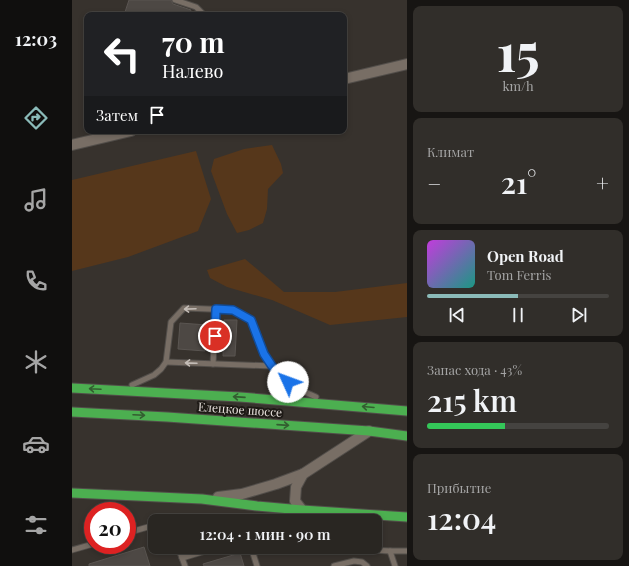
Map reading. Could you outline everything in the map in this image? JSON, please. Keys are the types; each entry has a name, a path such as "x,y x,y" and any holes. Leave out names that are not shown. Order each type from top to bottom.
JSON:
{"main road":[{"name":"Елецкое шоссе","path":"72,388 174,393 407,410"},
{"name":"Елецкое шоссе","path":"72,412 174,417 369,431 407,436"},
{"path":"72,492 202,499 302,510 407,517"}],"street":[{"path":"347,78 407,64"},
{"path":"72,145 118,134"},
{"path":"202,499 242,494 276,484 302,474 369,431"},
{"path":"302,474 296,487 296,501 302,510"}],"lane":[{"path":"174,0 196,7 201,12"},
{"path":"119,390 154,375 161,369 166,362 171,322 184,308 233,310 251,320 264,354 281,376 296,388 312,396 340,404"},
{"path":"213,364 216,309"},
{"path":"166,362 272,366"},
{"path":"136,530 148,527"},
{"path":"72,550 84,547"},
{"path":"382,551 407,551"},
{"path":"390,551 395,566"},
{"path":"181,554 185,566"},
{"path":"182,558 195,554"},
{"path":"253,554 257,566"},
{"path":"334,566 354,561 362,562 367,566"}],"shaded area":[{"path":"272,145 281,164 283,173 268,189 267,209 263,223 249,230 237,233 227,214 211,171 214,159 244,149"},
{"path":"196,151 211,199 198,231 128,257 72,271 72,180"},
{"path":"245,259 284,292 335,292 407,283 407,317 330,325 272,300 227,287 210,278 207,270"}],"building":[{"path":"129,0 171,0 173,4 191,10 190,12 125,12"},
{"path":"224,320 237,320 235,356 223,356"},
{"path":"180,323 207,325 205,351 178,349"},
{"path":"144,547 150,566 89,566 89,564 121,554 136,554 136,549"},
{"path":"240,554 244,566 204,566 203,564"}],"traffic: fast":[{"path":"72,388 240,397 407,411"},
{"path":"72,412 369,431 407,436"},
{"path":"72,493 202,499 302,510 407,517"}],"route":[{"path":"215,336 216,309 233,310 251,320 264,354 272,366 288,382"}]}
